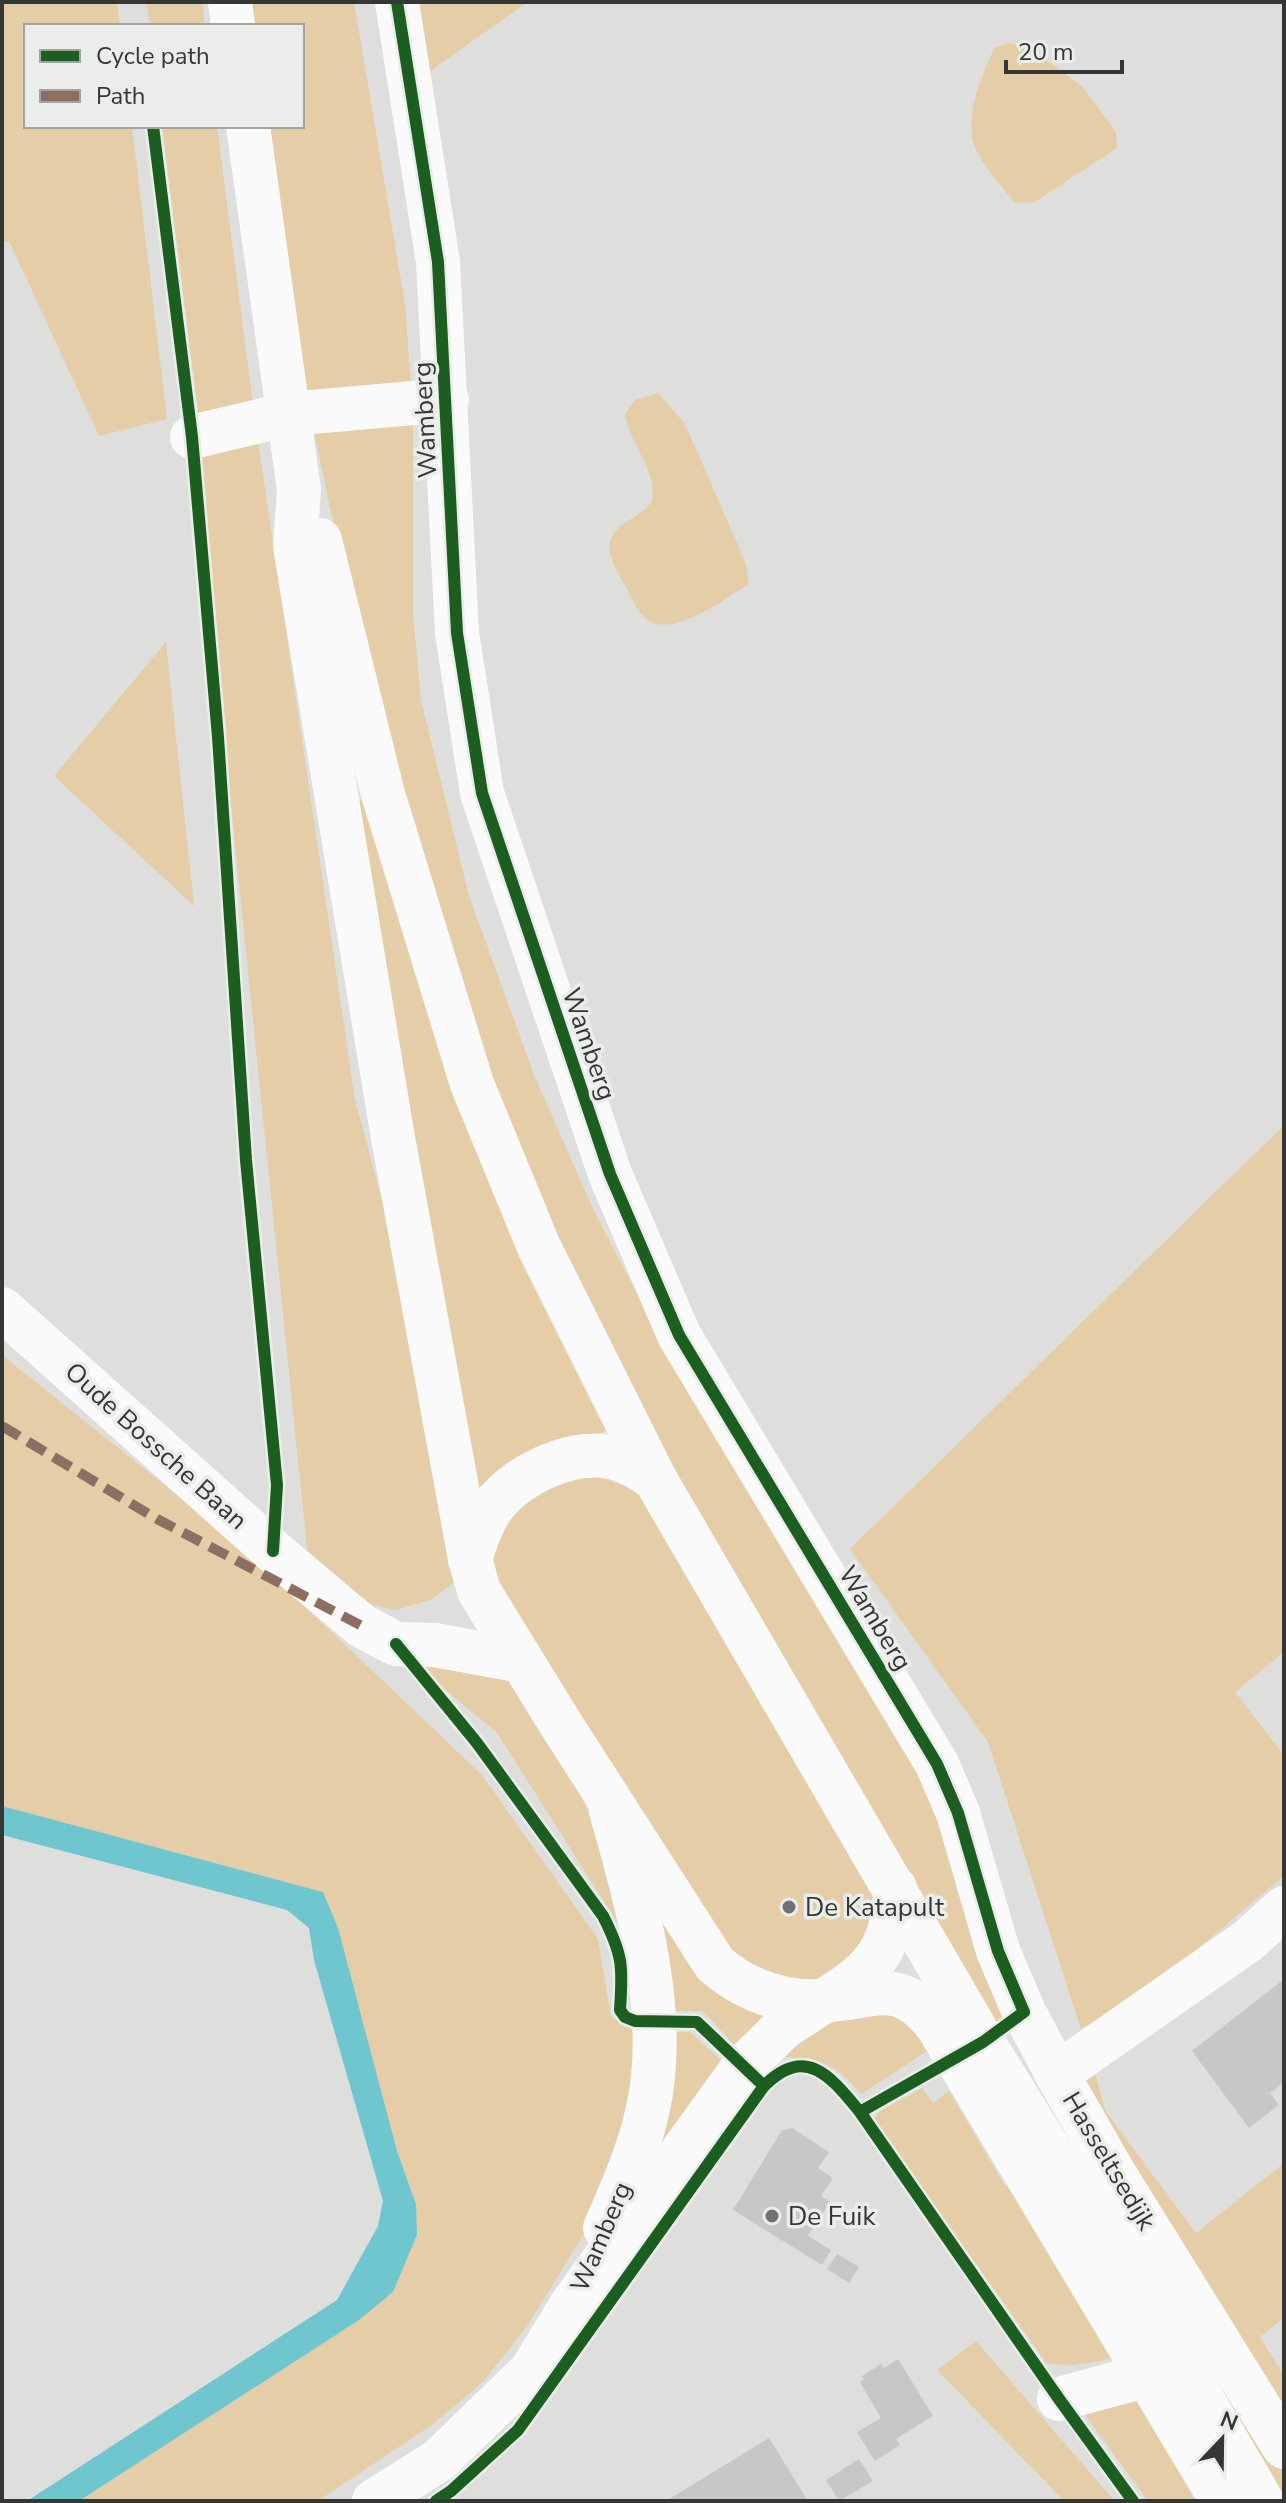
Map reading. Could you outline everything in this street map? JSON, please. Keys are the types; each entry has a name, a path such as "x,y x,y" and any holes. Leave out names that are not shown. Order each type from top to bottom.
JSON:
{"main road":[{"path":"230,2 233,24"},
{"name":"Wamberg","path":"397,2 438,262 457,633 482,793 610,1174 679,1335 937,1764 958,1813 998,1951 1024,2012 1057,2074"},
{"name":"Wamberg","path":"248,128 299,490 295,546 392,1132 474,1575 521,1661 715,1964 735,1982 761,1994 794,2000 824,2001 874,1992 901,1996 926,2011 956,2057"},
{"path":"192,437 289,414 447,400"},
{"name":"Wamberg","path":"299,490 321,542 383,794 472,1084 539,1247 655,1479 895,1888"},
{"name":"Oude Bossche Baan","path":"2,1309 273,1551 362,1626 396,1644 435,1645 521,1661"},
{"path":"435,1645 459,1622 490,1510 505,1492 544,1468 568,1460 612,1457 655,1479"},
{"name":"Wamberg","path":"572,2304 633,2162 648,2111 655,2060 654,2021 638,1904 606,1795"},
{"path":"374,2501 439,2460 531,2371 572,2304 744,2066 783,2028 851,1985 879,1956 892,1925 895,1888"},
{"name":"Hasseltsedijk","path":"895,1888 1008,2084 1164,2368 1222,2501"},
{"name":"Hasseltsedijk","path":"1284,1908 1249,1940 1057,2074 1112,2170 1284,2447"},
{"name":"Hasseltsedijk","path":"956,2057 1164,2368 1262,2501"},
{"path":"1059,2399 1164,2368 1220,2342"}],"shaded area":[{"path":"2,2 117,2 120,24 24,24 24,128 132,128 167,419 99,436 9,241 2,243"},
{"path":"146,2 202,2 205,24 150,24"},
{"path":"246,2 354,2 405,304 411,386 304,397 262,128 304,128 304,24 249,24"},
{"path":"411,2 528,2 423,76"},
{"path":"1010,43 1028,47 1082,86 1116,132 1117,148 1033,203 1014,202 980,157 972,133 973,108 985,69 995,47"},
{"path":"162,128 217,128 253,405 199,419"},
{"path":"658,393 685,424 745,561 749,584 698,615 669,624 656,624 639,612 610,553 610,542 619,527 641,513 653,494 649,473 625,414 635,400"},
{"path":"413,420 413,615 421,700 469,896 534,1075 594,1211 687,1390 918,1754 1008,2015 993,2025 640,1410 483,1082 349,599 313,426"},
{"path":"257,434 355,1100 407,1293 463,1576 430,1600 395,1610 333,1595 308,1558 196,463 202,448"},
{"path":"166,643 194,906 54,776"},
{"path":"371,797 617,1426 467,1492 349,804"},
{"path":"1284,1125 1284,1652 1235,1692 1284,1755 1284,1876 1157,1983 1081,2029 988,1742 850,1549"},
{"path":"2,1355 161,1482 280,1583 482,1775 598,1939 611,2017 645,2030 636,2107 591,2222 528,2325 483,2382 432,2425 318,2501 79,2501 359,2320 393,2292 417,2235 416,2204 397,2151 323,1892 2,1806"},
{"path":"590,1474 634,1489 670,1521 871,1870 876,1905 868,1936 850,1964 803,1986 723,1958 497,1596 493,1553 511,1509 535,1488"},
{"path":"489,1664 526,1692 567,1765 621,1885 643,2006 629,2000 628,1943 497,1733 416,1665"},
{"path":"635,1846 708,1973 789,2009 739,2050 703,2011 661,2011"},
{"path":"886,2006 941,2042 861,2094 842,2075 825,2064 778,2056 834,2007"},
{"path":"663,2032 690,2032 725,2064 668,2148 652,2140"},
{"path":"1092,2063 1106,2112 1196,2233 1284,2163 1284,2318 1260,2337 1284,2376 1284,2501 1277,2501 1060,2135"},
{"path":"922,2088 933,2103 949,2091 1005,2186 1016,2179 1125,2357 1072,2365 1047,2364 874,2120 880,2111"},
{"path":"976,2341 1114,2501 1064,2501 937,2370"},
{"path":"1118,2393 1153,2405 1212,2501 1148,2501 1080,2408"}],"water":[{"path":"2,1806 323,1892 338,1928 397,2151 416,2204 417,2235 393,2292 359,2320 79,2501 27,2501 337,2300 378,2226 383,2201 314,1960 309,1928 287,1910 2,1835"}],"building":[{"path":"1284,1979 1284,2082 1270,2093 1279,2105 1249,2128 1192,2051"},
{"path":"792,2128 829,2152 818,2168 833,2178 821,2196 830,2202 808,2236 831,2250 822,2265 733,2210 782,2130"},
{"path":"837,2254 859,2267 849,2283 827,2269"},
{"path":"898,2359 933,2416 896,2439 900,2445 875,2461 857,2432 881,2418 860,2382 864,2380 862,2376 881,2364 884,2368"},
{"path":"769,2438 808,2501 666,2501"},
{"path":"859,2459 873,2481 839,2501 826,2480"}],"marked path":[{"path":"2,1426 157,1519 362,1626"}],"cycle path":[{"path":"397,2 438,262 457,633 482,793 610,1174 679,1335 937,1764 958,1813 998,1951 1024,2012 983,2042 860,2112"},
{"path":"153,128 192,437 218,737 246,1160 277,1485 273,1551"},
{"path":"396,1644 477,1743 603,1916 618,1952 620,2010 625,2017 635,2021 697,2022 764,2086"},
{"path":"436,2501 518,2430 764,2086 793,2067 817,2070 828,2077 860,2112 1133,2501"}],"place":[{"name":"De Katapult","path":"789,1907"},
{"name":"De Fuik","path":"772,2216"}]}
